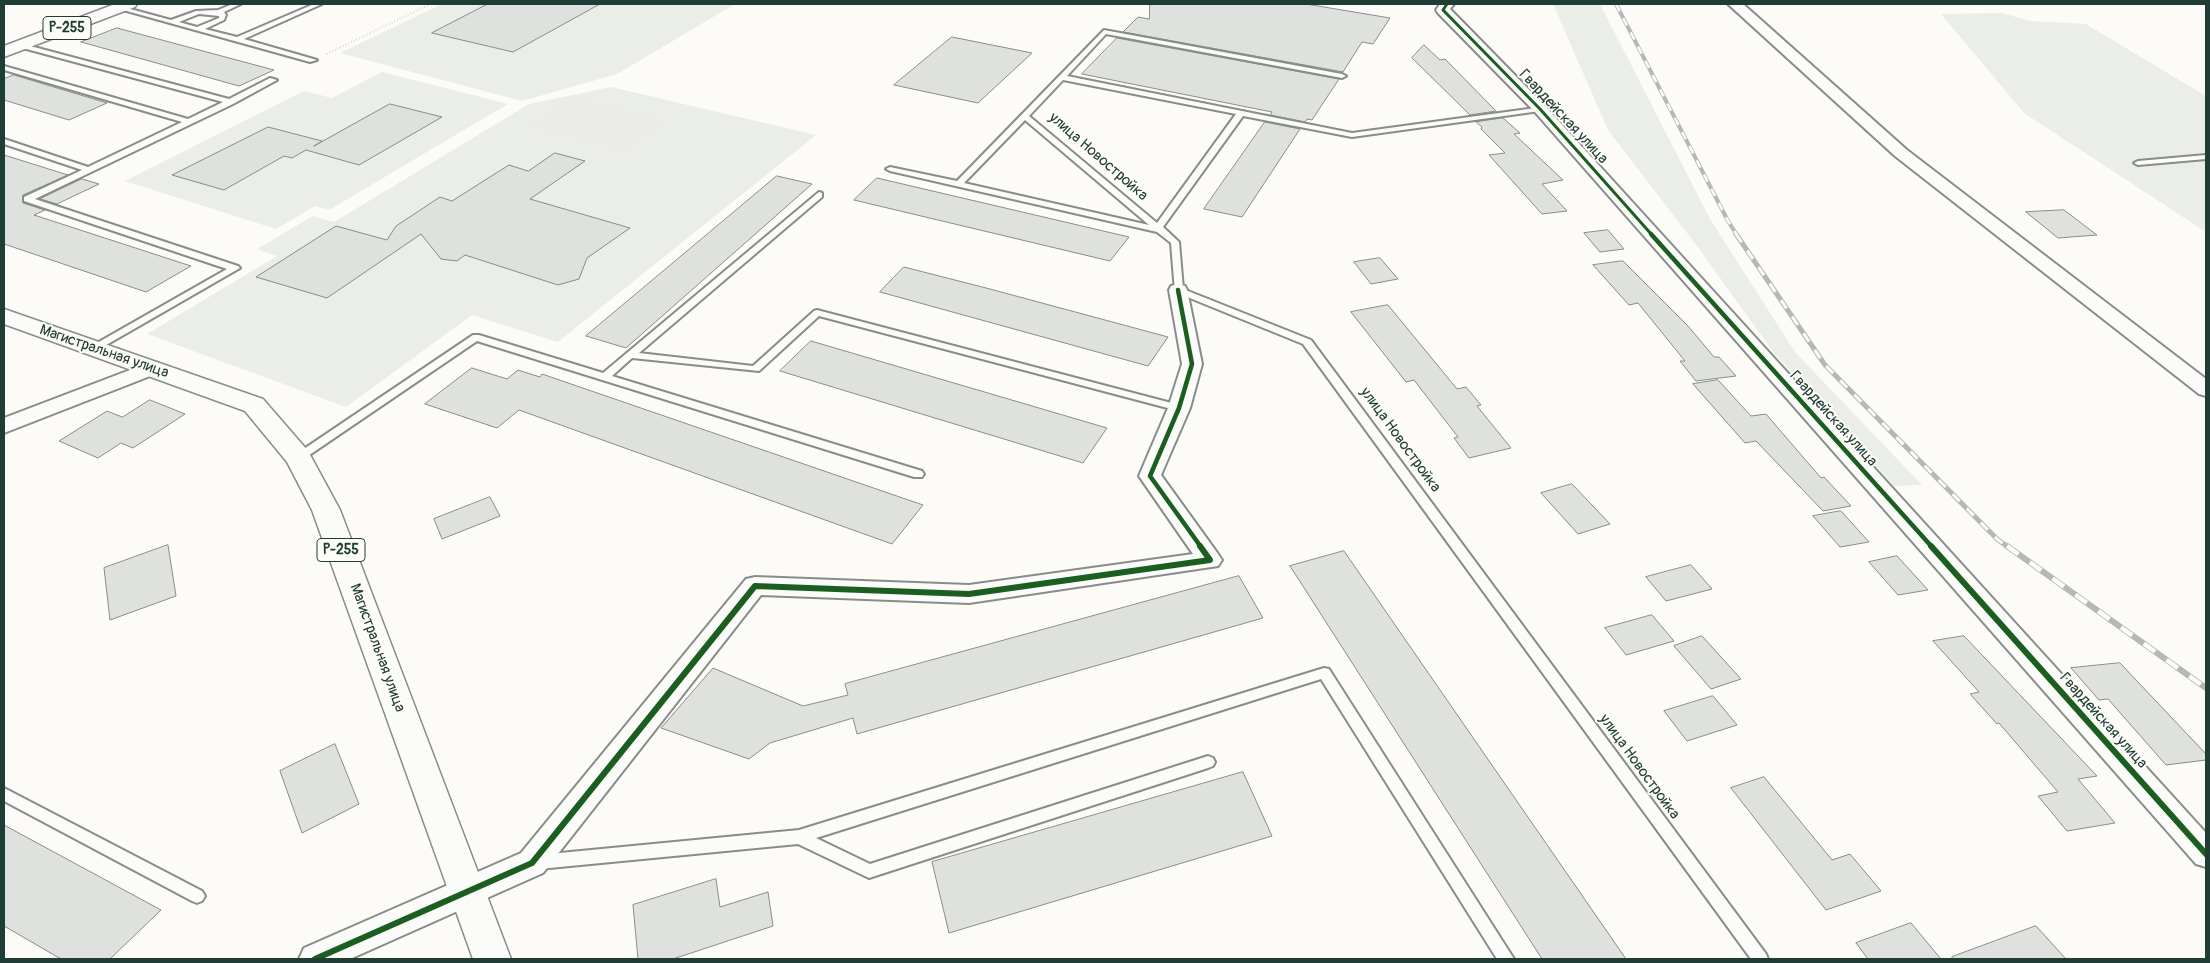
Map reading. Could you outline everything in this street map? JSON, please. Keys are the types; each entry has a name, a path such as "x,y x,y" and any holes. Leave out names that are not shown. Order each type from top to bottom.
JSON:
{"main road":[{"name":"Р-255","path":"4,52 124,6"},
{"name":"Магистральная улица","path":"4,316 254,405 298,457 326,510 492,959"}],"street":[{"name":"Гвардейская улица","path":"1448,4 1443,10 1540,109 2206,854"},
{"path":"1736,4 1901,154 2206,389"},
{"path":"315,959 532,863 755,586 969,594 1210,560 1150,476 1179,408 1192,364 1178,290"},
{"path":"4,426 151,368"}],"lane":[{"path":"172,22 198,12 219,12 238,4"},
{"path":"237,40 319,4"},
{"path":"124,6 172,22 313,60"},
{"path":"198,29 222,19 223,15 219,12"},
{"name":"улица Новостройка","path":"1342,76 1104,32 1025,116 1157,229 1175,242 1178,290 1307,342 1760,959"},
{"path":"22,45 230,102"},
{"path":"4,68 189,122"},
{"path":"1062,78 1352,135 1540,109"},
{"path":"94,349 235,268 27,199 273,80"},
{"path":"890,169 1157,229 1241,113"},
{"path":"959,184 1025,116"},
{"path":"4,141 89,170"},
{"path":"2138,163 2206,157"},
{"path":"604,377 819,195"},
{"path":"630,355 755,369 817,313 1179,408"},
{"path":"298,457 476,337 918,474"},
{"path":"532,863 799,837 1324,673 1506,959"},
{"path":"799,837 869,872 1208,762"},
{"path":"4,794 197,896"}],"path":[{"path":"313,60 430,4"}],"shaded area":[{"path":"442,4 735,4 617,74 522,101 340,53"},
{"path":"1553,4 1600,4 1710,219 1795,352 1922,485 1894,486 1774,353 1697,246 1608,130"},
{"path":"2002,13 2030,21 2086,24 2206,96 2206,232 2024,113 1941,14"},
{"path":"382,72 508,104 329,210 315,206 276,229 125,181 304,91 332,98"},
{"path":"611,87 816,135 558,342 472,315 346,407 147,334 277,256 257,249 313,216 334,222 529,104"},
{"path":"573,96 671,120 624,153 523,127"}],"building":[{"path":"488,4 600,4 513,52 432,33"},
{"path":"1150,4 1306,4 1390,18 1373,44 1362,42 1343,72 1123,32 1138,17 1149,19"},
{"path":"117,28 274,70 239,86 81,42"},
{"path":"952,37 1032,53 978,103 894,85"},
{"path":"1117,38 1339,79 1312,120 1307,119 1305,122 1270,115 1272,112 1082,74"},
{"path":"1424,45 1440,60 1445,59 1496,111 1470,115 1412,58"},
{"path":"14,75 107,103 69,120 4,100 4,79"},
{"path":"390,104 442,117 359,165 306,150 292,158 284,156 224,190 172,175 268,127 322,141 314,146"},
{"path":"1503,118 1520,133 1514,134 1563,180 1542,184 1567,211 1542,214 1489,155 1505,153 1476,122"},
{"path":"1265,122 1300,129 1242,217 1204,209"},
{"path":"555,153 585,161 530,199 630,228 587,258 579,279 558,285 465,255 457,261 441,259 421,234 327,298 256,277 336,226 387,240 396,226 440,197 452,201 509,165 528,171"},
{"path":"4,155 68,175 23,195 23,203 45,210 34,215 191,266 146,292 4,244"},
{"path":"777,176 812,184 626,348 586,336"},
{"path":"877,178 1129,237 1110,261 854,200"},
{"path":"82,179 99,184 57,204 40,199"},
{"path":"2064,210 2097,235 2058,238 2026,212"},
{"path":"1608,230 1624,249 1600,252 1584,233"},
{"path":"1380,258 1398,279 1371,284 1354,262"},
{"path":"1623,261 1688,326 1714,357 1719,357 1736,376 1696,381 1680,361 1685,361 1638,303 1629,305 1593,265"},
{"path":"904,267 1168,337 1148,366 880,292"},
{"path":"1388,305 1457,389 1466,387 1481,405 1477,406 1511,448 1469,458 1454,438 1458,437 1414,380 1406,382 1351,312"},
{"path":"811,341 1107,428 1083,463 780,371"},
{"path":"472,368 507,379 518,370 540,377 542,374 923,505 892,544 519,410 497,428 425,404"},
{"path":"1718,380 1751,416 1766,414 1821,478 1824,477 1851,506 1823,511 1756,441 1745,443 1693,384"},
{"path":"150,400 185,414 133,448 121,443 98,458 59,441 107,411 122,417"},
{"path":"1572,484 1610,524 1578,534 1541,493"},
{"path":"490,497 500,516 442,539 434,519"},
{"path":"1841,511 1869,542 1840,547 1813,516"},
{"path":"168,545 176,596 110,620 104,568"},
{"path":"1344,551 1626,959 1542,959 1290,566"},
{"path":"1897,556 1928,590 1898,595 1869,562"},
{"path":"1691,565 1712,589 1666,601 1646,577"},
{"path":"1239,576 1263,618 857,734 853,718 770,743 749,759 661,728 713,668 803,706 848,695 845,684"},
{"path":"1652,615 1674,641 1626,655 1605,628"},
{"path":"1702,636 1741,679 1711,689 1674,646"},
{"path":"1964,636 2097,776 2078,779 2115,823 2067,831 2038,796 2058,792 1999,723 1997,724 1970,694 1979,692 1933,641"},
{"path":"2120,663 2206,754 2206,760 2166,765 2108,699 2099,700 2071,668"},
{"path":"1713,696 1737,725 1687,741 1664,711"},
{"path":"335,744 359,804 302,833 280,771"},
{"path":"1243,772 1272,836 949,933 932,862"},
{"path":"1764,777 1832,860 1850,854 1881,891 1826,910 1731,788"},
{"path":"4,825 161,910 110,959 61,959 4,926"},
{"path":"716,879 720,907 768,892 773,926 673,959 638,959 633,905"},
{"path":"1911,923 1941,959 1868,959 1856,943"},
{"path":"2036,926 2066,959 1952,959 1952,957"}],"railway":[{"path":"1616,4 1737,235"},
{"path":"1736,234 1825,365 1997,539 2008,547"},
{"path":"2007,546 2206,688"}],"cycle path":[{"path":"1447,4 1443,10 1540,109 2206,854"},
{"path":"315,959 532,863 755,586 969,594 1210,560 1150,476 1179,408 1192,364 1178,290"}]}
